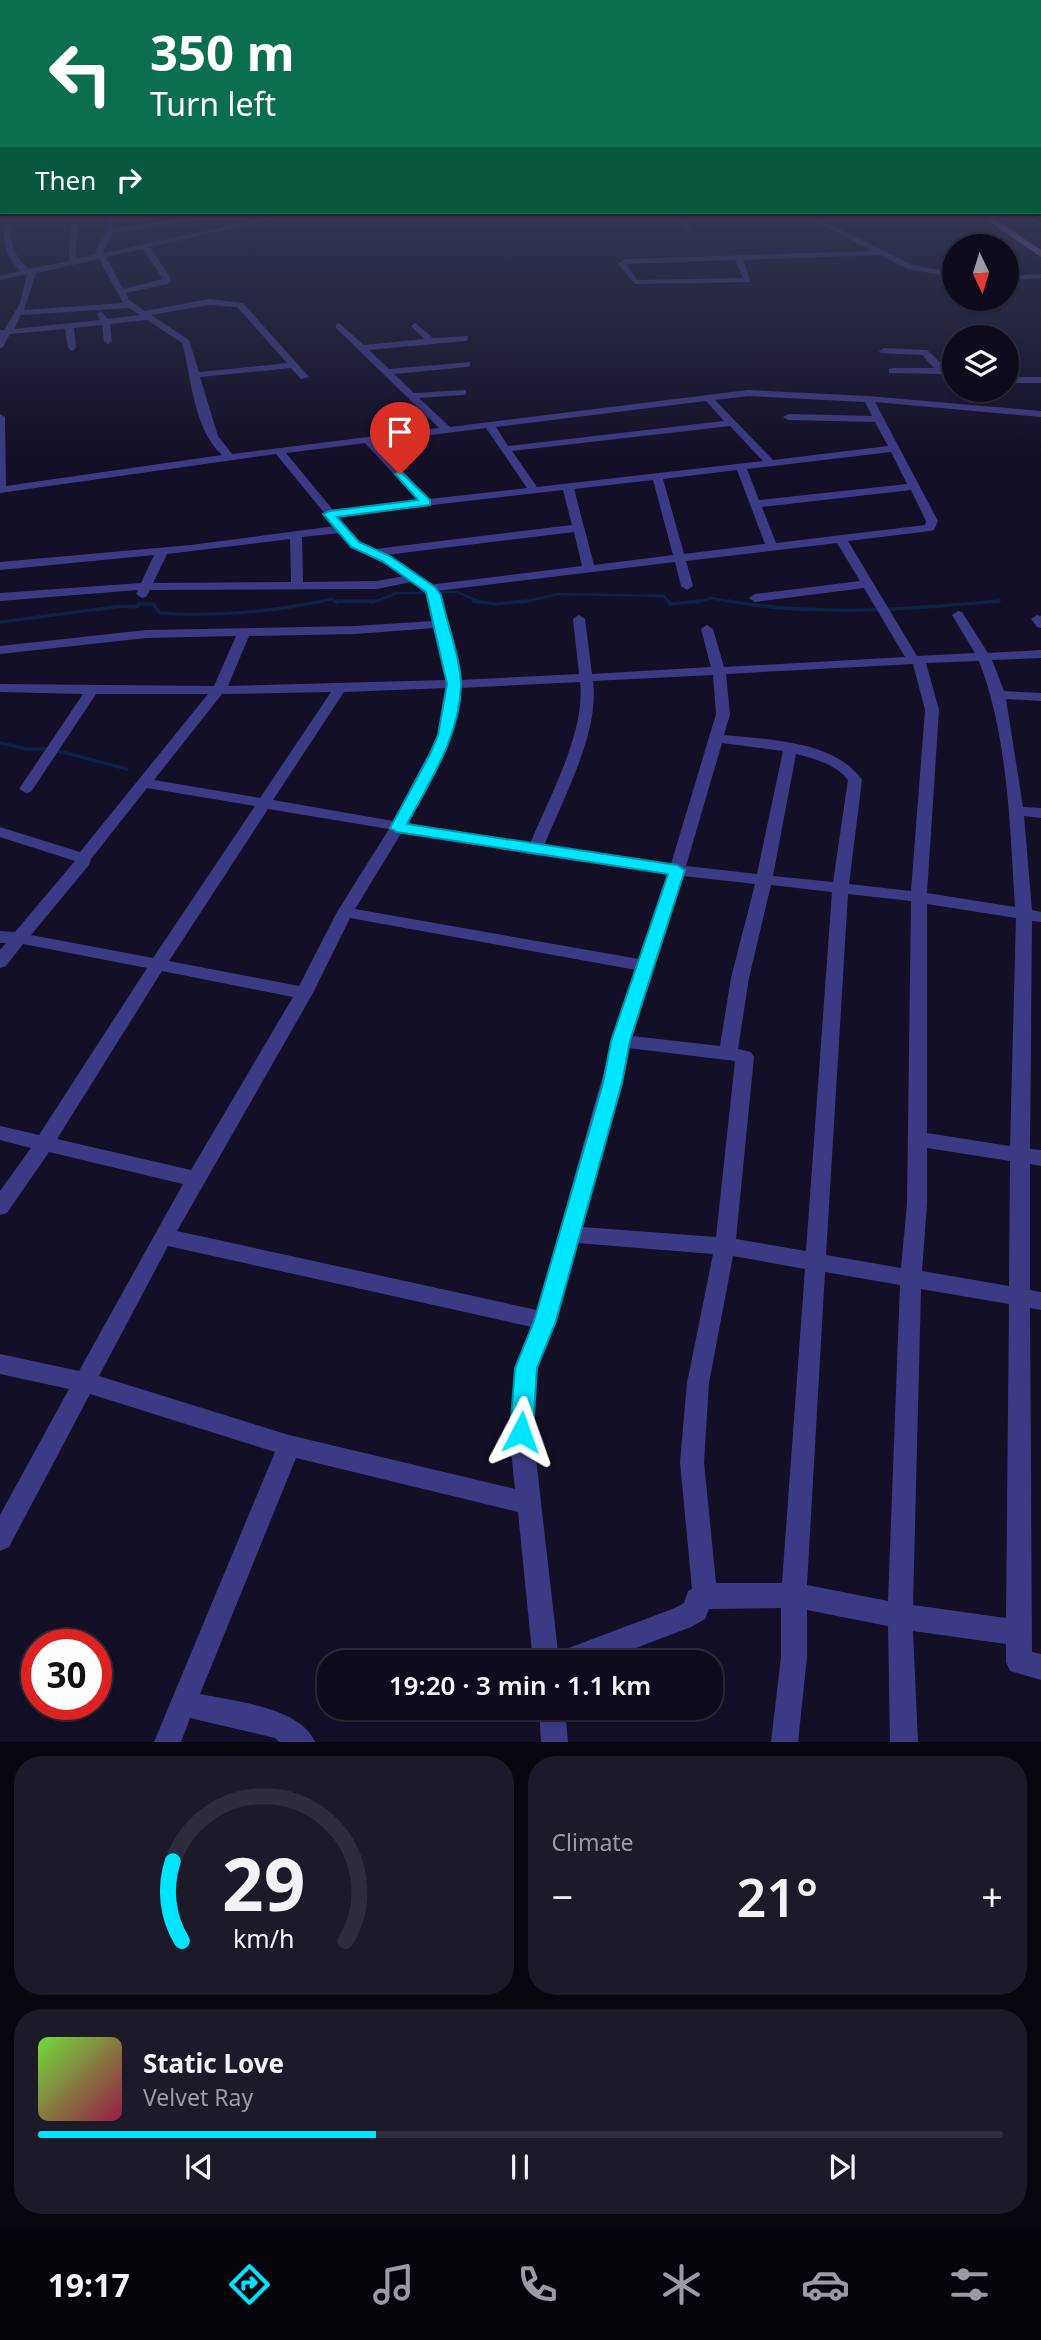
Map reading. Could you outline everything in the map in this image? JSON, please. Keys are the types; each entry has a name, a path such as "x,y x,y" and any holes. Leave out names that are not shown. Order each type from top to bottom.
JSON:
{"street":[{"path":"0,345 4,332 24,303 25,295"},
{"path":"124,295 131,305 186,342 209,424 218,446 230,457"},
{"path":"4,332 106,323 209,302 240,305 304,377"},
{"path":"17,313 131,305"},
{"path":"97,309 106,323 108,341"},
{"path":"69,326 72,348"},
{"path":"339,326 447,430"},
{"path":"415,326 430,341"},
{"path":"363,348 465,338"},
{"path":"884,351 924,352 940,371"},
{"path":"196,375 294,365"},
{"path":"386,372 467,365"},
{"path":"892,371 940,371"},
{"path":"1019,380 1041,380"},
{"path":"410,396 463,392"},
{"path":"0,417 1,490 367,439 770,392 1041,414"},
{"path":"708,398 771,463"},
{"path":"431,591 930,528 932,521 868,399"},
{"path":"788,417 877,419"},
{"path":"505,449 730,423"},
{"path":"489,425 534,491"},
{"path":"367,439 426,502"},
{"path":"329,514 892,449"},
{"path":"0,1539 163,1236 304,993 345,912 397,828 438,754 445,735 454,684 431,591 414,578 355,544 279,451"},
{"path":"741,466 772,548"},
{"path":"657,476 687,586"},
{"path":"568,487 589,570"},
{"path":"755,504 912,487"},
{"path":"373,553 579,528"},
{"path":"0,566 162,551 341,529"},
{"path":"296,535 297,585"},
{"path":"841,539 866,584 915,660 932,710 919,897 917,1204 911,1279 900,1616 904,1741"},
{"path":"144,591 162,551"},
{"path":"0,597 297,585 377,585 414,578"},
{"path":"755,598 866,584"},
{"path":"958,615 984,657 999,695 1033,916 1020,1092 1032,1156 1019,1297 1019,1662 1041,1667"},
{"path":"535,850 586,723 589,701 579,619"},
{"path":"0,650 146,634 355,630 439,624"},
{"path":"546,1650 521,1432 526,1368 545,1321 612,1083 621,1041 677,870 723,714 719,671 707,629"},
{"path":"0,962 83,862 83,858 220,688 245,631"},
{"path":"0,688 91,691 340,688 1041,654"},
{"path":"0,1207 340,688"},
{"path":"26,789 91,691"},
{"path":"999,695 1041,697"},
{"path":"716,738 829,757 844,764 855,780 840,887 818,1260 794,1595 794,1657 784,1741"},
{"path":"728,1053 740,978 764,879 790,750"},
{"path":"146,783 264,806 535,850 677,870 919,897 1033,916"},
{"path":"1016,811 1041,813"},
{"path":"0,832 83,858"},
{"path":"345,912 644,966"},
{"path":"0,937 19,938 304,993"},
{"path":"621,1041 745,1057 725,1246 698,1383 692,1462 705,1596"},
{"path":"0,1133 196,1178"},
{"path":"917,1139 1032,1156"},
{"path":"569,1234 725,1246 818,1260 1041,1301"},
{"path":"163,1236 545,1321"},
{"path":"0,1364 85,1382 289,1446 528,1503"},
{"path":"167,1741 289,1446"},
{"path":"598,1650 682,1618 696,1610 697,1600 705,1596 794,1595 900,1616 1019,1633"},
{"path":"183,1703 281,1726 302,1741"},
{"path":"553,1720 555,1741"}],"waterway":[{"path":"434,592 457,592 481,602"},
{"path":"372,603 396,593 426,593"},
{"path":"521,603 557,594 664,596 669,603"},
{"path":"696,603 711,598 738,603"},
{"path":"323,601 332,599 337,603"},
{"path":"0,622 123,606 137,607 139,604 153,604 160,613 222,614 262,611 323,601"},
{"path":"314,603 323,601"},
{"path":"335,601 376,601"},
{"path":"473,601 481,602"},
{"path":"481,602 496,604 528,601"},
{"path":"668,601 670,604 701,601"},
{"path":"728,601 830,610 897,609 999,601 979,603"},
{"path":"0,743 27,749 50,749 127,769"}],"route":[{"path":"400,474 426,502 329,514 355,544 397,565 430,589 434,595 454,684 445,735 438,754 397,828 677,870 621,1041 612,1083 545,1321 526,1368 521,1432"}]}
